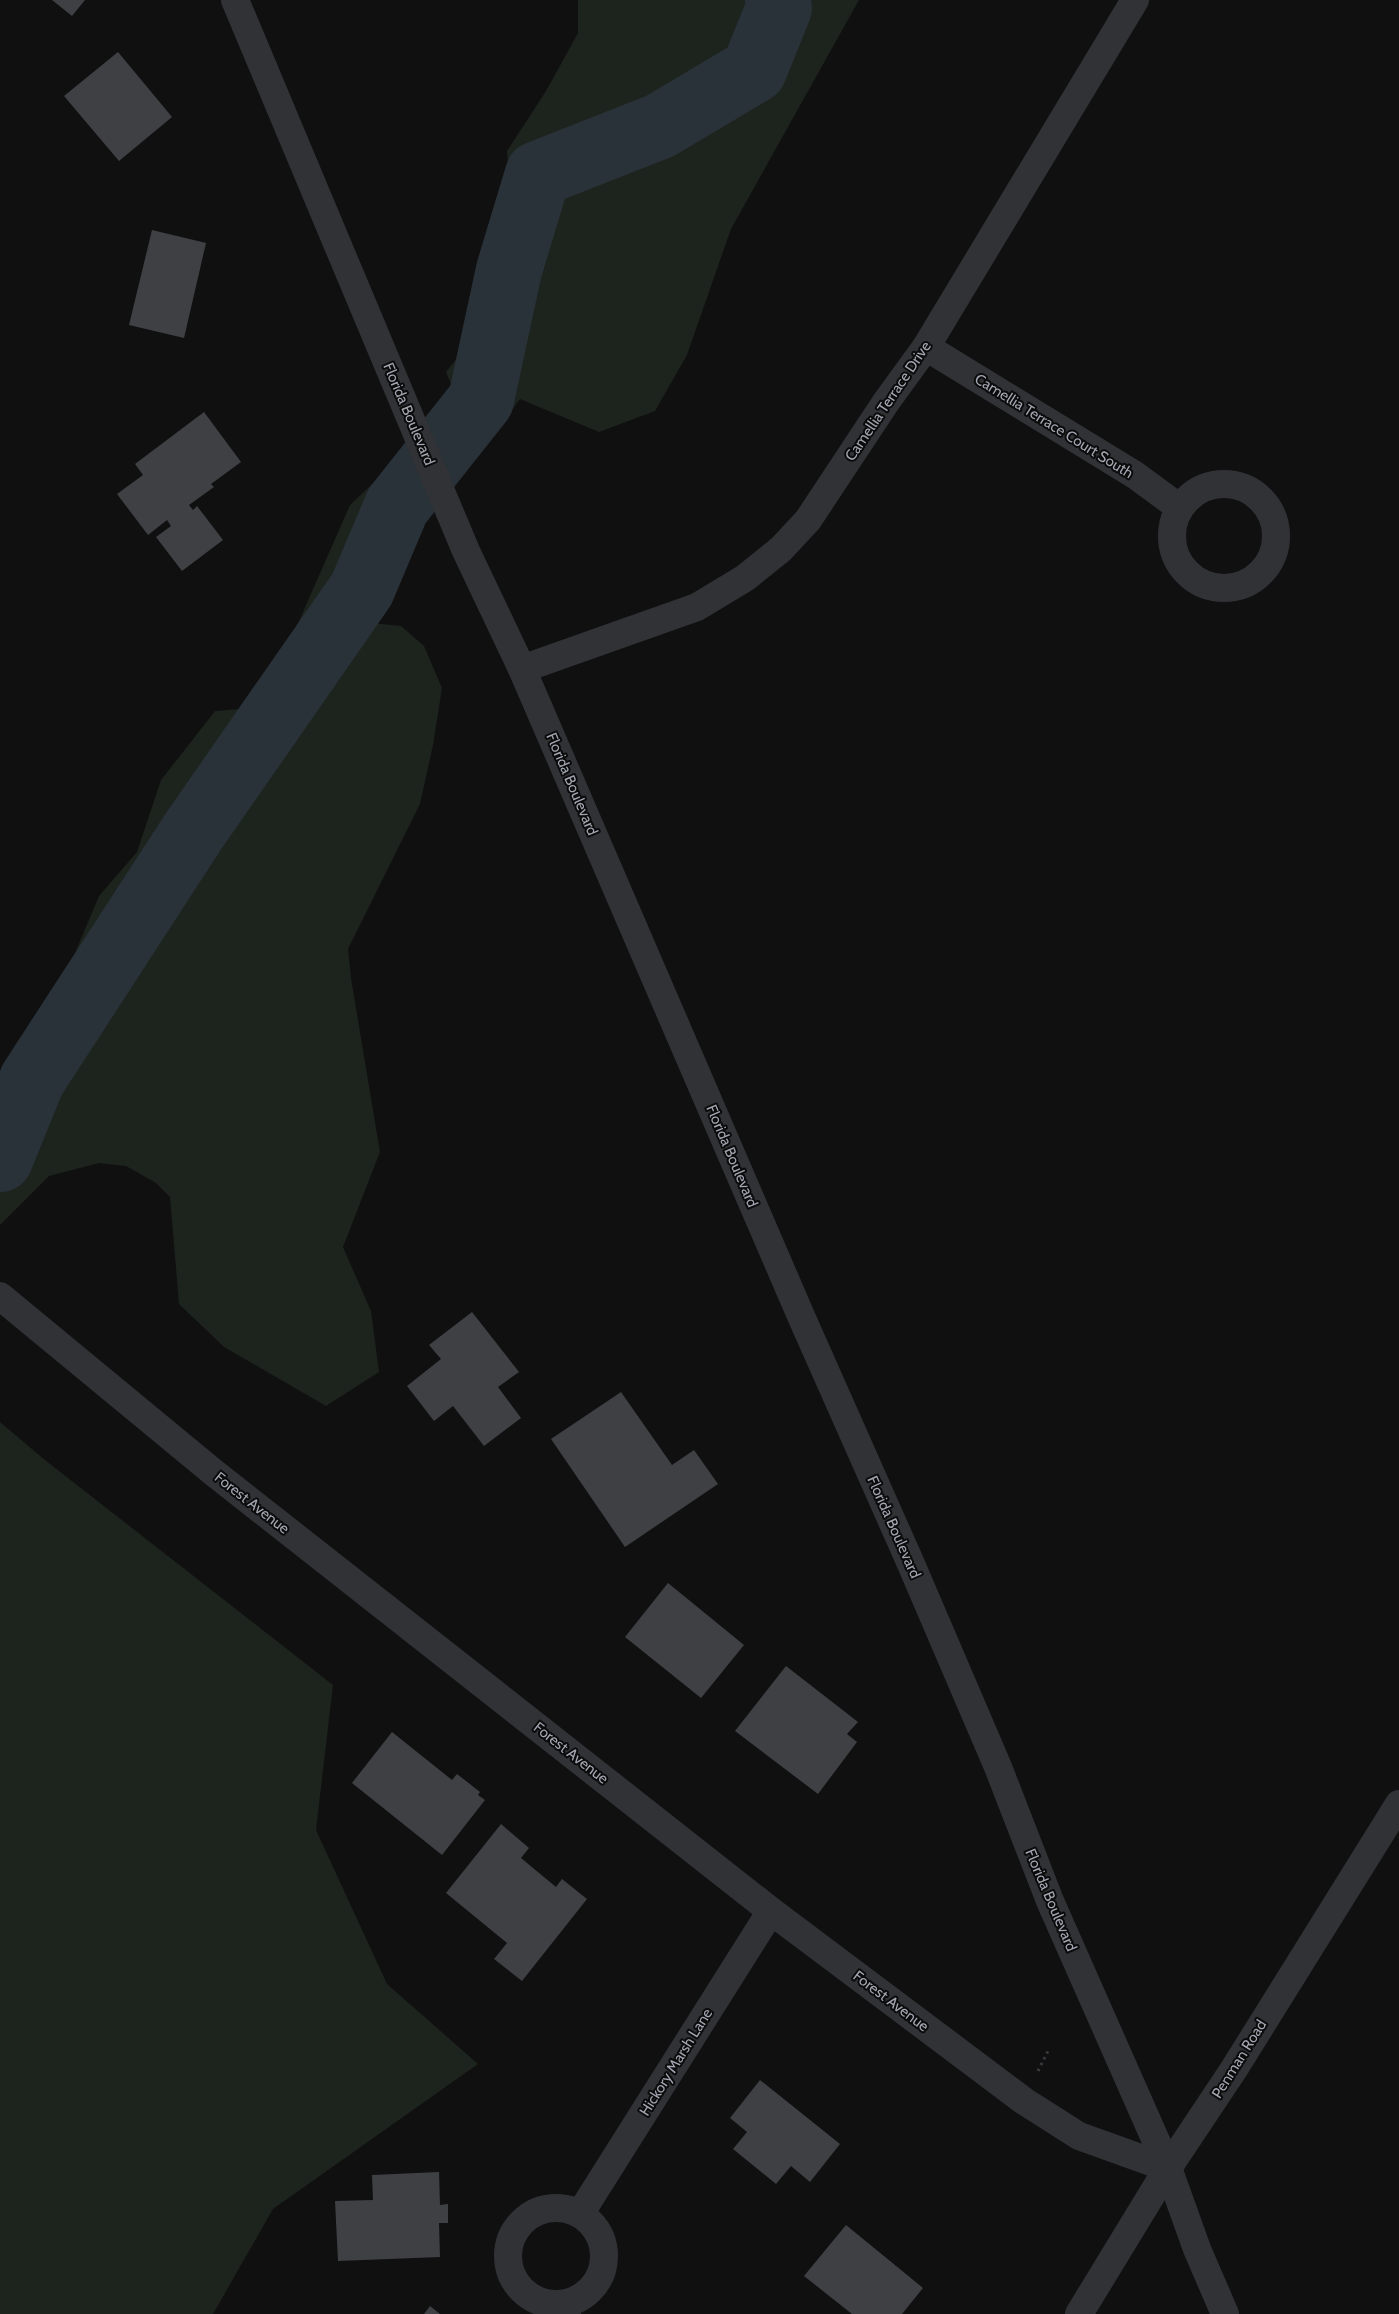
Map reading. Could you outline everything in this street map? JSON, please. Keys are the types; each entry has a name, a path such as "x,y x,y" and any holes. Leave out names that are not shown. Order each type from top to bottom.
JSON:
{"street":[{"name":"Florida Boulevard","path":"235,0 466,551 522,669 998,1767 1050,1901 1168,2168 1197,2249 1225,2314"},
{"name":"Camellia Terrace Drive","path":"522,669 697,607 745,578 781,550 808,520 886,402 926,347 1135,0"},
{"name":"Camellia Terrace Court South","path":"926,347 1135,475 1180,508"},
{"name":"Forest Avenue","path":"0,1296 213,1472 771,1911 1024,2101 1079,2136 1168,2168"},
{"name":"Penman Road","path":"1079,2314 1168,2168 1234,2069 1399,1804"},
{"name":"Hickory Marsh Lane","path":"580,2214 771,1911"},
{"path":"562,2208 580,2214 594,2226 603,2244 604,2262 598,2281 569,2309 531,2298 517,2285 508,2268 507,2249 513,2231 526,2217 542,2209 562,2208"}],"shaded area":[{"path":"578,0 859,0 731,229 687,355 655,411 599,432 520,399 478,450 446,372 482,327 504,226 509,184 507,151 546,91 578,33"},
{"path":"389,468 416,537 372,623 401,626 424,646 442,688 433,745 420,804 348,949 351,978 380,1152 343,1247 371,1311 379,1372 326,1406 224,1347 179,1304 170,1197 156,1183 126,1166 99,1163 49,1176 0,1225 0,1076 15,1045 60,989 99,896 137,852 161,780 215,711 239,709 274,678 350,505"},
{"path":"0,1422 45,1460 333,1685 316,1830 387,1984 478,2064 273,2209 213,2314 0,2314"}],"building":[{"path":"52,0 85,0 72,16"},
{"path":"118,52 172,117 119,161 64,96"},
{"path":"152,230 206,243 184,338 129,325"},
{"path":"204,412 241,462 211,484 214,487 189,505 193,510 197,506 223,540 182,571 156,537 171,526 167,520 148,535 117,494 143,475 135,464"},
{"path":"472,1312 519,1372 498,1387 521,1418 484,1446 453,1406 434,1421 407,1386 441,1359 429,1345"},
{"path":"621,1392 672,1465 694,1450 718,1484 625,1547 551,1439"},
{"path":"668,1583 744,1645 701,1698 625,1637"},
{"path":"786,1666 858,1722 847,1734 857,1742 818,1794 735,1731"},
{"path":"392,1732 452,1780 457,1774 480,1792 478,1795 485,1800 442,1855 352,1783"},
{"path":"501,1824 529,1848 521,1858 556,1887 562,1879 587,1899 522,1981 494,1959 507,1943 446,1893"},
{"path":"760,2080 840,2144 810,2182 791,2166 776,2184 733,2149 747,2132 730,2118"},
{"path":"439,2172 440,2205 448,2204 448,2223 439,2223 440,2257 338,2261 335,2201 373,2200 372,2175"},
{"path":"846,2225 923,2288 902,2314 852,2314 804,2276"},
{"path":"430,2306 440,2314 424,2314"}],"waterway":[{"path":"0,1159 32,1080 193,832 362,589 397,506 481,400 509,270 538,174 660,126 754,70 779,8 778,0"}]}
